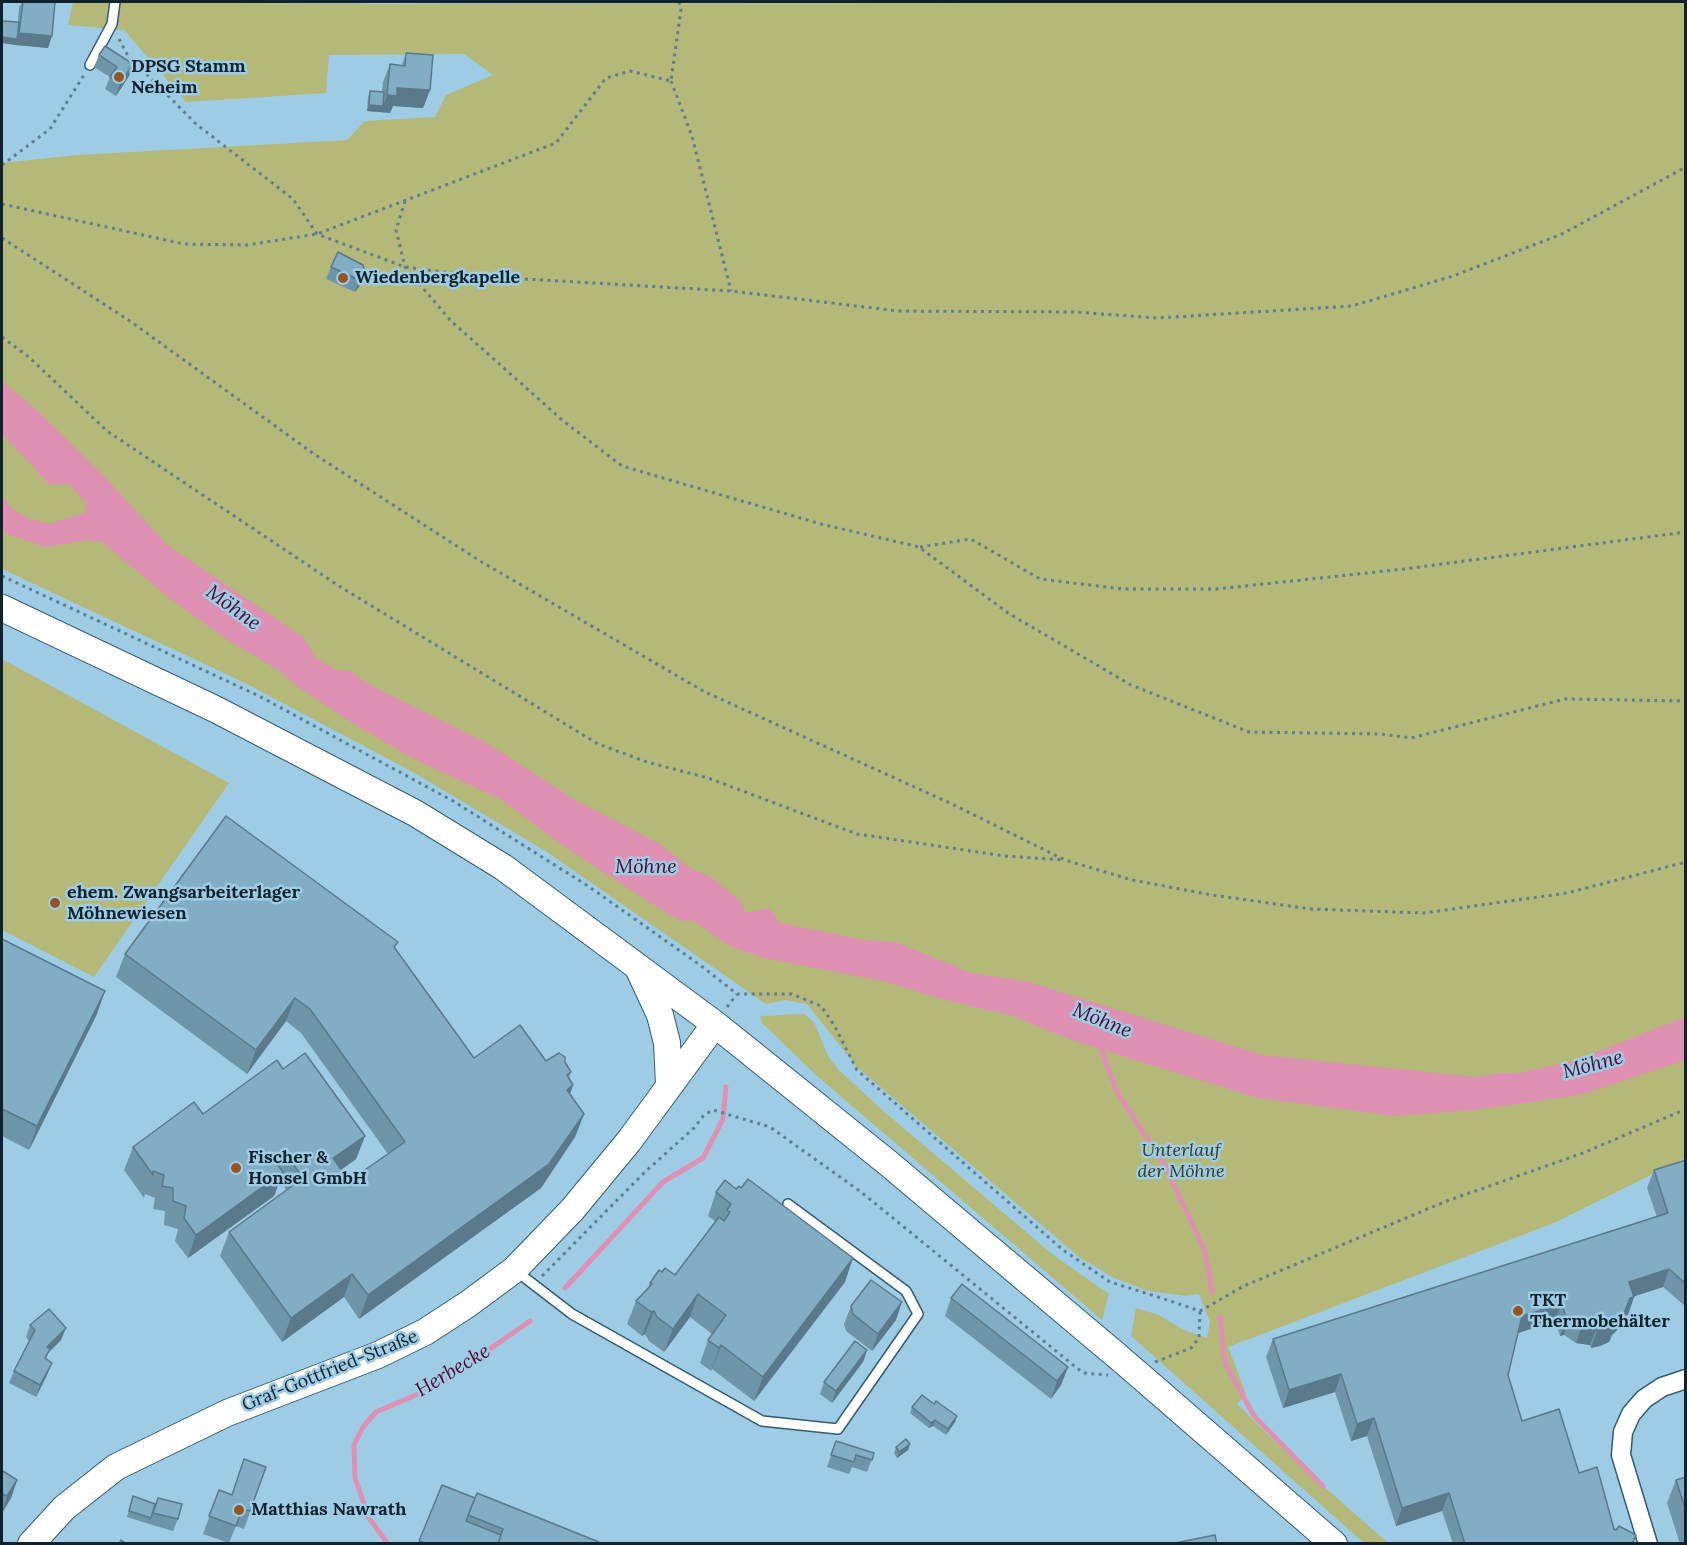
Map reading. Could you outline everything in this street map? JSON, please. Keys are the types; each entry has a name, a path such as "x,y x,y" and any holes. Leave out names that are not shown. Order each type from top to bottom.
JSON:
{"main road":[{"path":"2,608 205,704 415,813 503,867 715,1024 888,1163 1117,1364 1152,1375 1334,1544"},
{"path":"638,967 660,1015 668,1043 669,1084"},
{"name":"Graf-Gottfried-Straße","path":"31,1544 70,1502 116,1467 227,1413 378,1355 415,1337 468,1304 524,1277 572,1210 629,1141 715,1024"}],"street":[{"path":"1648,1544 1621,1455 1623,1432 1631,1414 1644,1399 1662,1387 1686,1379"}],"lane":[{"path":"90,65 112,24 115,2"},
{"path":"524,1277 572,1314 762,1421 838,1429 918,1314 906,1291 788,1204"}],"path":[{"path":"679,2 681,9 671,81 693,136 731,291"},
{"path":"112,24 127,54 196,123 293,199 317,234 405,267 474,276 731,291 898,311 1074,312 1157,318 1352,306 1453,276 1562,234 1686,167"},
{"path":"2,165 50,129 90,65"},
{"path":"2,204 184,244 247,245 317,234 532,149 556,143 606,78 630,71 671,81"},
{"path":"405,201 396,230 405,267 450,320 562,420 622,466 821,524 919,547 971,539 1040,579 1123,589 1217,589 1404,569 1686,532"},
{"path":"2,238 127,319 314,454 510,579 705,692 942,799 1065,860 1132,880 1212,895 1311,909 1424,913 1567,893 1686,862"},
{"path":"2,337 30,358 107,431 339,586 598,744 647,762 708,778 857,834 1005,856 1065,860"},
{"path":"919,547 1008,613 1131,685 1249,732 1381,735 1411,738 1565,699 1686,701"},
{"path":"737,994 792,994 820,1006 834,1025 857,1070 1064,1250 1110,1282 1200,1311 1244,1286 1444,1202 1514,1180 1583,1154 1686,1110"},
{"path":"524,1277 694,1128 704,1115 713,1110 741,1116 770,1127 861,1192 1083,1373 1107,1376 1117,1364"},
{"path":"1152,1375 1191,1348 1199,1338 1200,1311"}],"green space":[{"name":"Unterlauf der Möhne","path":"73,2 377,4 1685,2 1685,1158 1554,1223 1228,1347 1246,1394 1237,1404 1296,1462 1388,1543 1364,1543 1131,1336 1136,1308 1159,1315 1184,1330 1207,1338 1210,1322 1199,1294 1186,1296 1148,1291 1114,1278 1079,1257 857,1067 807,1004 786,1000 766,1004 547,852 411,771 245,683 2,569 2,163 76,155 347,140 365,121 435,117 446,95 493,75 464,54 329,55 326,93 186,102 124,30 68,25"},
{"path":"2,659 229,783 94,977 2,930"},
{"path":"804,1014 814,1022 828,1056 838,1069 880,1108 1052,1254 1109,1294 1102,1320 817,1076 762,1023 760,1016"}],"water":[{"name":"Möhne","path":"2,381 40,413 106,478 166,544 303,637 316,658 336,670 350,671 370,685 487,743 575,800 660,844 690,868 713,878 740,901 746,913 769,908 780,923 864,940 896,942 971,973 1029,982 1262,1055 1477,1077 1517,1073 1574,1061 1685,1017 1685,1060 1580,1095 1474,1110 1395,1116 1258,1098 1077,1042 1010,1015 941,999 887,982 760,957 728,945 692,920 681,921 660,909 565,847 500,799 416,760 354,724 298,687 278,670 229,641 169,598 102,542 88,540 45,547 2,532 2,495 11,508 30,519 49,524 84,513 87,504 69,484 50,485 2,434"}],"building":[{"path":"23,2 55,2 52,36 19,33"},
{"path":"2,21 19,22 17,39 2,37"},
{"path":"105,46 133,64 120,84 110,77 117,67 99,55"},
{"path":"406,53 433,55 430,90 397,88 397,96 387,95 390,64 405,66"},
{"path":"370,91 384,92 383,106 369,105"},
{"path":"338,252 363,265 365,272 359,280 331,267"},
{"path":"226,816 398,942 394,947 474,1058 520,1025 546,1061 559,1053 565,1057 565,1062 571,1072 567,1075 573,1085 567,1090 584,1114 549,1164 368,1295 352,1274 291,1318 229,1232 303,1178 283,1150 272,1158 283,1172 196,1235 184,1218 186,1206 173,1201 173,1188 162,1186 164,1175 153,1171 153,1175 133,1147 194,1102 203,1114 277,1060 283,1069 305,1053 365,1136 333,1158 349,1181 405,1142 310,1009 295,998 256,1050 125,954"},
{"path":"2,939 105,991 37,1126 2,1109"},
{"path":"1686,1160 1686,1284 1669,1269 1629,1282 1634,1297 1630,1298 1624,1313 1614,1322 1616,1324 1597,1330 1597,1327 1582,1325 1570,1317 1566,1318 1562,1304 1522,1316 1508,1375 1522,1421 1559,1409 1579,1473 1597,1467 1614,1529 1616,1530 1619,1526 1636,1535 1632,1544 1465,1544 1449,1493 1402,1508 1374,1418 1357,1424 1341,1374 1289,1390 1273,1339 1668,1213 1654,1170"},
{"path":"748,1179 853,1258 763,1377 721,1345 719,1348 708,1340 726,1315 698,1294 673,1329 657,1317 654,1311 651,1312 636,1301 652,1284 650,1283 659,1270 662,1272 665,1268 675,1275 719,1217 724,1221 730,1212 727,1210 731,1204 716,1192 725,1180 736,1189 739,1186 741,1188"},
{"path":"871,1280 902,1302 878,1334 853,1314 851,1306"},
{"path":"962,1284 1068,1367 1057,1381 951,1298"},
{"path":"49,1309 66,1328 47,1347 50,1349 45,1358 52,1363 40,1385 14,1371 35,1330 30,1325"},
{"path":"855,1341 867,1350 836,1391 824,1382"},
{"path":"922,1395 934,1404 936,1401 957,1416 948,1429 935,1420 931,1423 912,1407"},
{"path":"906,1439 910,1444 899,1452 896,1447"},
{"path":"836,1441 874,1453 872,1460 856,1455 854,1462 831,1455"},
{"path":"244,1459 266,1467 250,1511 242,1509 236,1526 209,1516 219,1490 232,1495"},
{"path":"3,1471 17,1480 7,1496 2,1494"},
{"path":"1686,1477 1686,1511 1676,1480"},
{"path":"442,1485 475,1498 466,1521 501,1535 498,1544 427,1544 419,1541"},
{"path":"477,1493 599,1542 599,1544 498,1544 503,1529 468,1515"},
{"path":"133,1496 155,1504 151,1518 129,1511"},
{"path":"158,1498 182,1504 178,1519 153,1513"},
{"path":"1215,1535 1217,1544 1175,1543"}],"waterway":[{"path":"1099,1044 1117,1092 1165,1166 1205,1251 1212,1292"},
{"name":"Herbecke","path":"565,1288 663,1182 703,1158 723,1119 726,1087"},
{"path":"1220,1316 1225,1363 1254,1416 1323,1486"},
{"name":"Herbecke","path":"388,1544 369,1518 355,1478 354,1445 363,1427 376,1412 437,1386 530,1321"}],"place":[{"name":"DPSG Stamm Neheim","path":"119,77"},
{"name":"Wiedenbergkapelle","path":"343,278"},
{"name":"ehem. Zwangsarbeiterlager Möhnewiesen","path":"55,903"},
{"name":"Fischer & Honsel GmbH","path":"236,1168"},
{"name":"TKT Thermobehälter","path":"1518,1311"},
{"name":"Matthias Nawrath","path":"239,1510"}]}
